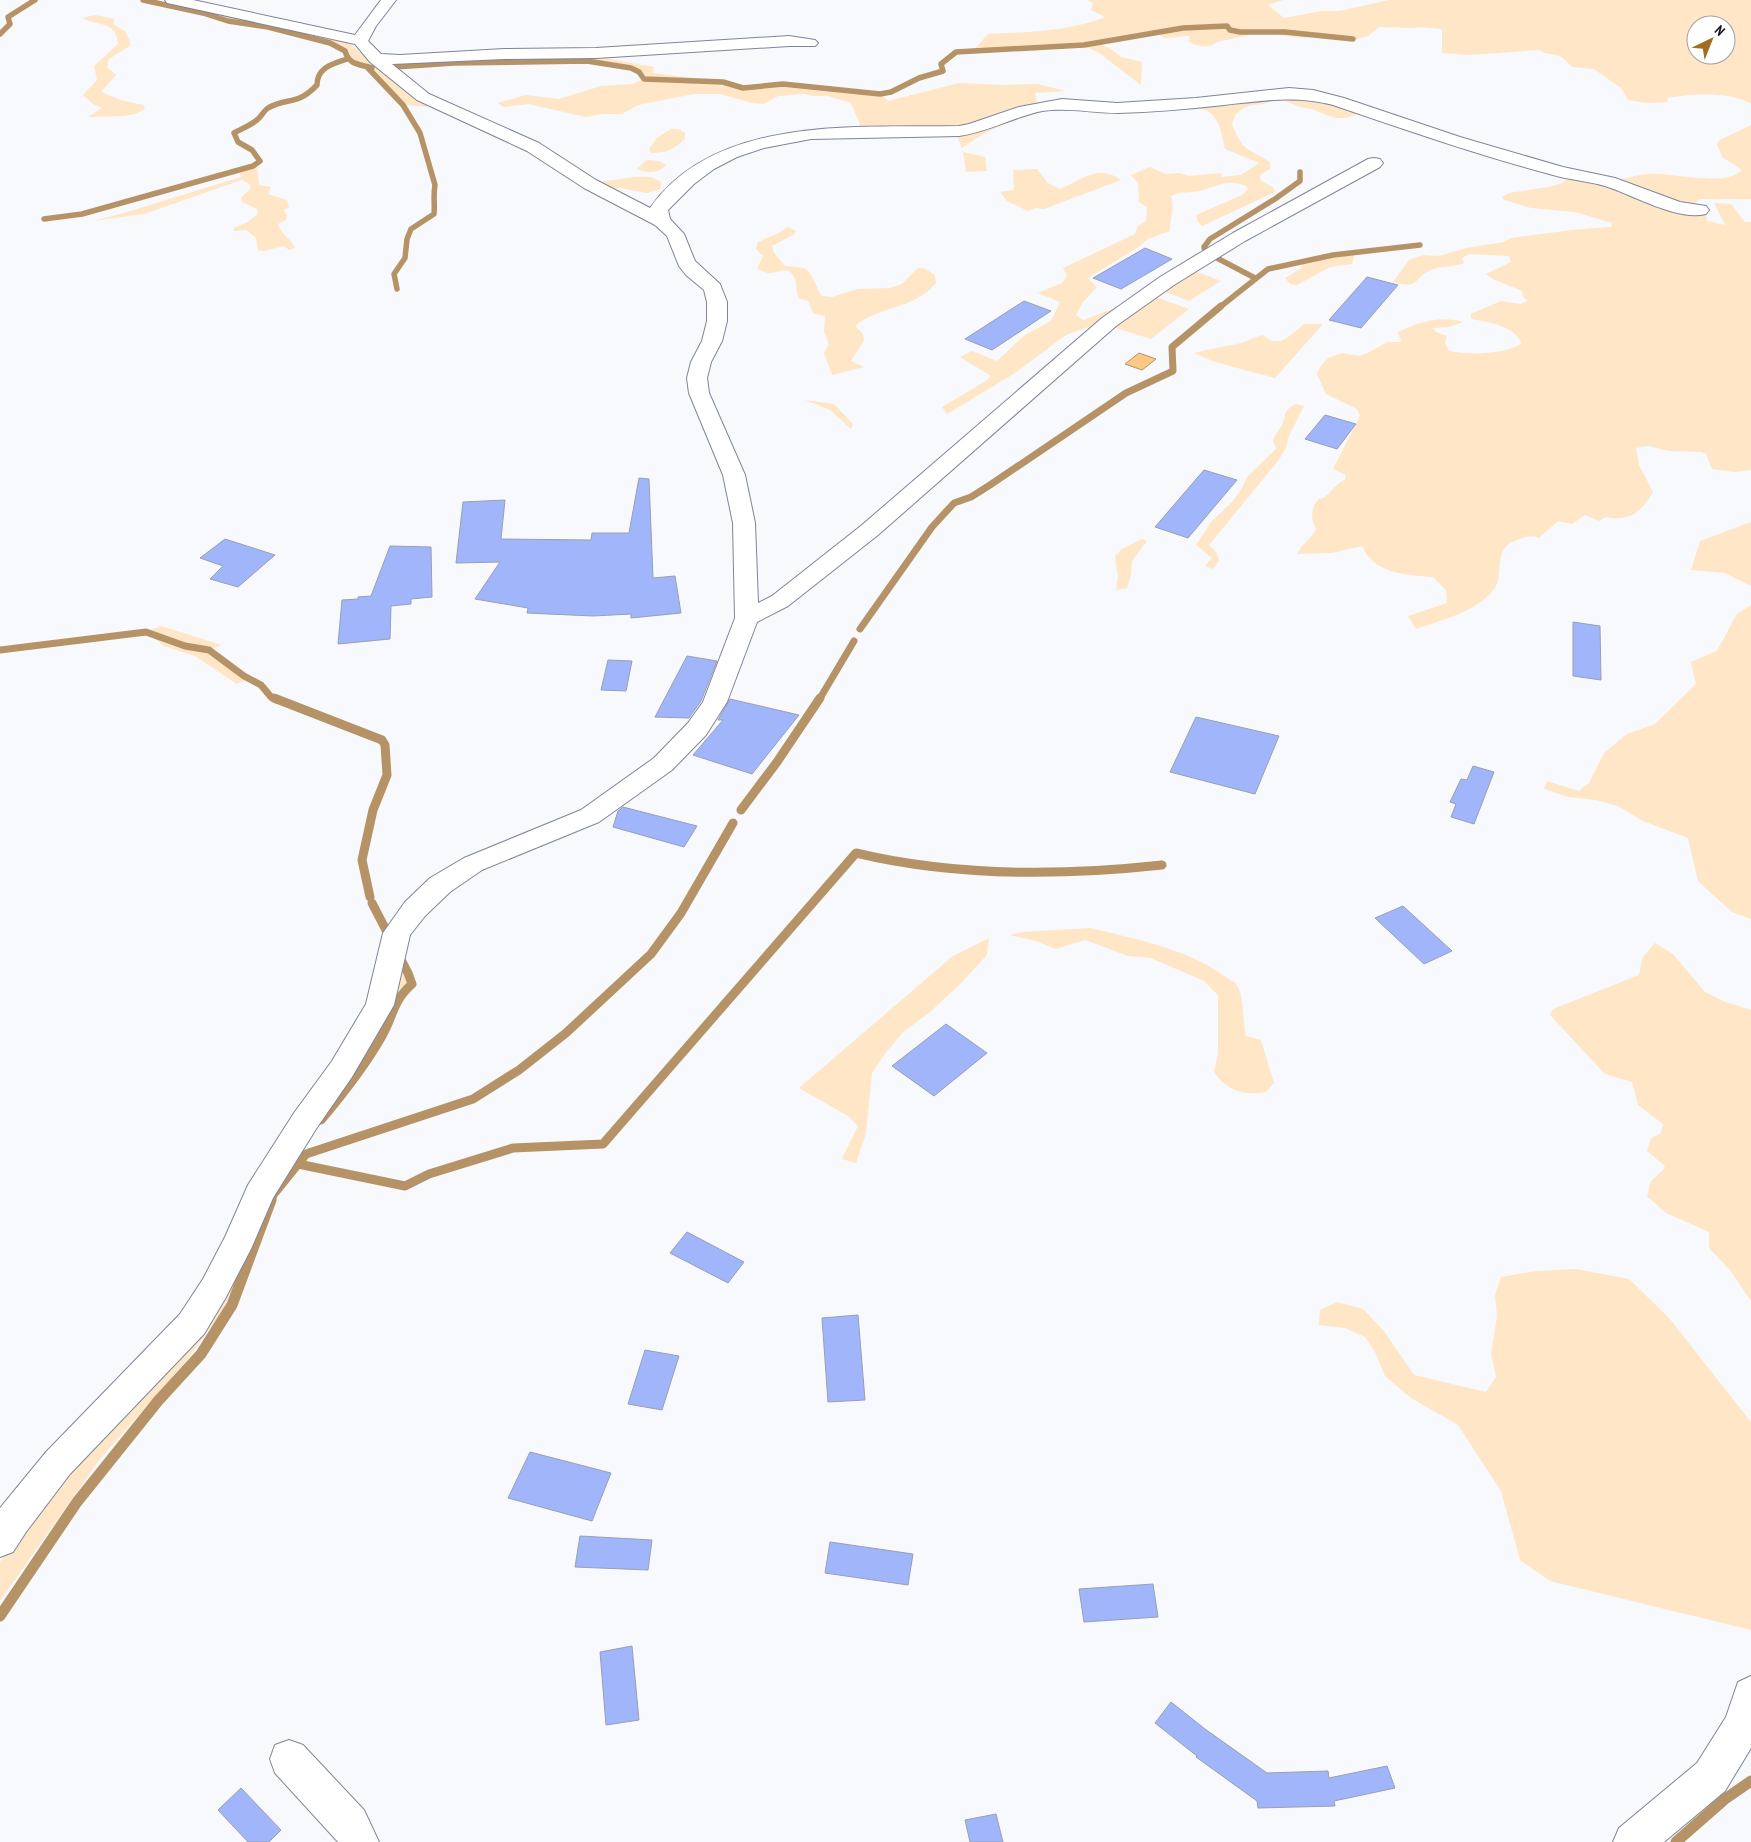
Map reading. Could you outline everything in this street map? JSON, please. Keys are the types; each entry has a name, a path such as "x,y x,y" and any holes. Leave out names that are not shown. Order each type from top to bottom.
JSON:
{"street":[{"path":"172,0 368,50 400,60 504,54 596,53 789,41 810,43"},
{"path":"368,50 369,25 389,0"},
{"path":"0,1540 13,1520 58,1463 192,1324 214,1289 240,1240 259,1194 305,1121 342,1069 380,1005 397,933 415,909 440,885 473,864 590,816 663,764 697,729 715,702 747,618 744,524 734,475 699,393 697,378 701,362 712,341 717,321 717,302 713,288 693,271 686,262 675,234 661,221 590,184 533,147 423,97 368,50"},
{"path":"661,221 659,209 682,184 708,165 724,157 791,137 812,134 972,129 1025,110 1062,104 1117,108 1196,103 1288,93 1313,95 1338,101 1454,141 1560,172 1609,182 1677,207 1700,210"},
{"path":"747,618 780,601 870,530 1109,322 1167,281 1239,237 1374,163"},
{"path":"1632,1842 1712,1777 1742,1726 1751,1695"},
{"path":"289,1759 350,1824 359,1842"}],"shaded area":[{"path":"149,0 177,4 349,43 367,59 379,66 362,65 335,43"},
{"path":"1087,0 1283,0 1268,5 1284,18 1321,11 1340,11 1389,0 1751,0 1751,104 1722,95 1687,95 1667,98 1668,102 1646,103 1628,100 1621,88 1594,69 1572,67 1567,61 1558,56 1539,50 1470,55 1442,53 1442,29 1418,27 1379,27 1368,36 1355,40 1305,33 1241,31 1227,25 1199,25 1083,44 974,50 988,34 1032,32 1076,26 1105,17 1091,10 1093,3"},
{"path":"95,15 115,19 113,24 126,32 131,45 109,59 107,67 116,75 101,92 121,100 143,105 145,109 135,114 88,117 102,108 93,104 83,95 97,80 94,66 118,44 114,31 106,25 82,18"},
{"path":"1192,27 1224,27 1241,33 1261,32 1315,36 1304,38 1258,33 1217,42 1210,46 1202,46 1188,41 1190,37 1188,36 1165,38 1157,33"},
{"path":"1097,43 1111,49 1121,57 1142,62 1141,85 1098,52 1084,46"},
{"path":"593,56 654,67 653,73 709,80 648,78 634,69 606,63 569,60 444,62 390,66 388,63 445,60"},
{"path":"382,68 428,107 405,105 371,69"},
{"path":"642,80 721,83 743,89 783,85 882,95 888,101 959,83 1037,84 1066,91 1035,93 1037,103 970,125 854,130 860,124 851,103 828,96 804,94 778,96 764,104 752,103 720,94 694,94 638,105 622,114 602,114 586,117 528,104 504,107 497,103 526,95 559,99 601,86 633,84"},
{"path":"1294,95 1363,112 1347,118 1335,118 1283,100 1245,107 1236,114 1232,124 1239,140 1246,148 1270,162 1270,169 1260,175 1261,181 1273,187 1275,192 1202,226 1198,222 1196,215 1242,195 1248,189 1246,186 1227,183 1171,196 1170,231 1148,239 1140,246 1088,278 1097,287 1083,302 1076,315 1083,320 1115,308 1120,311 1094,325 1066,335 1015,373 947,414 942,407 986,381 991,376 960,357 972,351 997,361 1025,335 1051,321 1060,302 1038,293 1062,283 1067,276 1063,268 1135,234 1138,226 1146,221 1147,207 1139,202 1138,183 1131,175 1150,167 1166,174 1179,173 1189,176 1221,173 1222,177 1241,175 1259,163 1225,149 1215,117 1205,110 1197,108"},
{"path":"1004,120 1006,123 983,134 962,148 955,132"},
{"path":"1751,125 1751,199 1700,199 1695,203 1674,201 1618,181 1648,174 1711,179 1734,175 1742,170 1722,157 1717,144 1720,140"},
{"path":"671,129 678,129 685,133 685,139 669,150 651,153 649,149 657,138"},
{"path":"963,152 985,157 987,171 966,172"},
{"path":"646,160 659,161 666,165 660,170 653,172 637,169"},
{"path":"257,166 259,185 271,187 268,194 287,200 289,207 284,210 287,216 286,220 278,224 281,231 295,248 289,250 284,246 264,251 258,250 256,238 246,230 234,231 234,228 248,222 258,214 257,209 242,202 241,198 251,188 249,184 242,180 144,214 93,221 241,177 239,171"},
{"path":"1037,169 1048,183 1060,189 1098,173 1113,175 1121,180 1044,209 1036,208 1028,211 1007,201 1000,192 1014,190 1013,170"},
{"path":"1572,176 1705,212 1707,221 1725,225 1714,203 1731,204 1745,222 1751,222 1751,470 1735,472 1712,469 1706,454 1701,452 1669,451 1648,446 1636,448 1639,465 1653,492 1639,510 1628,517 1606,517 1599,521 1585,515 1572,524 1558,521 1539,538 1528,537 1509,544 1501,556 1497,583 1487,597 1458,614 1416,629 1408,616 1447,603 1446,590 1433,577 1402,574 1383,568 1367,555 1362,546 1332,553 1297,554 1316,529 1312,514 1314,506 1319,499 1325,497 1345,480 1346,475 1333,469 1360,416 1357,409 1326,394 1317,374 1328,358 1342,353 1359,356 1387,342 1401,342 1398,332 1414,325 1438,319 1463,322 1449,327 1432,328 1436,332 1447,336 1445,343 1449,351 1467,353 1497,352 1507,350 1522,343 1512,332 1500,325 1471,319 1471,314 1501,301 1520,304 1528,301 1523,297 1522,291 1493,279 1486,274 1511,262 1509,256 1469,254 1462,258 1464,263 1433,269 1426,272 1413,284 1393,282 1409,260 1423,255 1439,256 1466,248 1504,242 1511,238 1611,227 1612,223 1575,212 1531,208 1504,200 1502,197 1509,193 1560,184"},
{"path":"634,177 651,177 661,182 661,189 647,193 620,188 607,190 593,183"},
{"path":"787,227 796,231 793,235 772,246 774,253 785,266 801,267 807,270 822,296 832,297 858,289 890,288 902,284 918,268 923,268 934,274 936,283 918,298 875,314 855,326 863,334 864,341 851,361 864,367 832,375 824,353 829,344 824,331 825,316 813,313 808,301 799,298 795,278 791,272 785,270 768,273 757,269 763,256 756,249 758,242 781,232"},
{"path":"1355,253 1352,264 1330,267 1297,285 1290,284 1285,278 1300,269 1305,261"},
{"path":"1195,271 1221,281 1189,301 1163,291"},
{"path":"1156,297 1189,309 1151,339 1113,327"},
{"path":"1304,324 1323,324 1275,378 1215,362 1194,353 1241,343 1263,335 1274,341 1279,341"},
{"path":"1139,353 1156,359 1142,370 1125,364"},
{"path":"805,400 834,404 853,424 851,429 830,410"},
{"path":"1295,404 1304,406 1289,436 1286,448 1278,461 1209,545 1217,553 1219,561 1213,569 1205,566 1212,558 1196,545 1211,522 1232,502 1247,477 1276,449 1273,440 1284,421 1286,412"},
{"path":"1751,522 1751,586 1725,573 1691,570 1700,541"},
{"path":"1142,539 1147,541 1132,561 1131,575 1127,588 1116,590 1118,577 1115,556 1122,549"},
{"path":"1751,605 1751,919 1732,912 1698,881 1688,838 1643,821 1618,806 1596,800 1568,797 1544,789 1547,781 1579,791 1589,783 1604,753 1627,734 1655,724 1696,684 1691,662 1717,651 1737,614"},
{"path":"161,626 222,645 209,650 226,666 249,679 237,684 195,656 164,646 146,632"},
{"path":"1090,928 1176,951 1208,966 1235,983 1241,995 1246,1036 1261,1040 1274,1083 1266,1092 1250,1093 1237,1091 1225,1084 1214,1072 1218,1054 1218,995 1204,981 1151,958 1128,956 1085,940 1056,949 1036,941 1009,935 1023,932"},
{"path":"989,938 987,955 930,1012 903,1032 872,1073 866,1133 856,1163 842,1159 858,1126 848,1116 799,1088 953,956"},
{"path":"1655,943 1673,954 1705,992 1723,1001 1751,1010 1751,1301 1730,1270 1709,1248 1709,1232 1666,1213 1647,1196 1651,1181 1665,1166 1647,1151 1651,1138 1661,1133 1663,1124 1638,1105 1632,1082 1605,1074 1550,1015 1553,1009 1639,975 1643,957"},
{"path":"396,960 408,979 407,986 391,1002 379,1035 270,1194 250,1249 222,1312 186,1361 100,1459 0,1601 0,1562 34,1510 162,1365"},
{"path":"1576,1269 1629,1279 1669,1318 1751,1422 1751,1630 1550,1581 1520,1560 1501,1491 1458,1425 1411,1398 1385,1376 1375,1352 1365,1337 1345,1328 1319,1325 1320,1310 1337,1302 1363,1309 1384,1331 1414,1375 1486,1392 1496,1377 1491,1354 1497,1316 1495,1295 1501,1277 1536,1271"}],"building":[{"path":"1145,248 1172,259 1121,289 1093,278"},
{"path":"1367,277 1398,285 1361,328 1329,320"},
{"path":"1024,301 1051,311 992,350 965,339"},
{"path":"1325,415 1356,424 1337,449 1305,439"},
{"path":"1204,470 1237,480 1188,538 1155,527"},
{"path":"639,478 649,479 653,578 675,576 681,613 631,618 631,614 593,616 527,613 528,608 475,599 500,562 456,563 463,502 505,500 501,539 591,540 592,533 629,533"},
{"path":"225,539 275,555 238,587 210,579 223,566 200,558"},
{"path":"390,546 431,547 432,597 411,599 411,604 391,606 390,639 338,644 342,600 371,596"},
{"path":"1573,622 1600,626 1601,680 1573,676"},
{"path":"687,656 717,661 701,701 689,718 655,717"},
{"path":"608,660 632,661 626,691 601,690"},
{"path":"730,699 799,715 752,774 693,755 723,720 718,720"},
{"path":"1196,717 1279,736 1255,794 1170,772"},
{"path":"1473,766 1494,772 1474,824 1451,817 1456,804 1450,802 1461,779 1467,780"},
{"path":"623,807 697,826 684,847 613,827 618,811"},
{"path":"1403,906 1452,951 1424,964 1375,918"},
{"path":"946,1024 987,1053 934,1096 892,1066"},
{"path":"687,1232 744,1262 728,1283 670,1253"},
{"path":"858,1315 865,1400 828,1402 822,1318"},
{"path":"645,1350 679,1356 662,1410 628,1404"},
{"path":"530,1452 611,1473 592,1521 508,1498"},
{"path":"580,1536 652,1540 648,1570 575,1567"},
{"path":"830,1542 913,1554 908,1585 825,1573"},
{"path":"1153,1584 1158,1617 1084,1622 1079,1589"},
{"path":"632,1646 639,1720 606,1725 600,1652"},
{"path":"1171,1702 1267,1773 1328,1771 1329,1778 1387,1766 1395,1788 1334,1801 1335,1806 1258,1808 1257,1801 1196,1757 1155,1723"},
{"path":"241,1788 281,1830 269,1842 248,1842 218,1810"},
{"path":"996,1814 1003,1842 970,1842 965,1820"}],"waterway":[{"path":"0,34 10,24 8,17 35,0"},
{"path":"143,0 203,13 228,21 268,27 330,43 345,51 352,61 372,68"},
{"path":"395,67 454,63 587,61 631,68 639,72 644,79 723,82 743,88 783,84 880,94 891,92 919,78 943,71 941,64 956,52 1084,45 1183,28 1227,26 1230,30 1240,32 1285,32 1353,39"},
{"path":"44,219 82,214 253,166 260,161 252,150 238,142 234,133 256,121 268,108 304,96 317,85 323,70 347,59"},
{"path":"368,68 403,105 420,133 435,185 434,214 411,229 407,239 405,258 394,274 397,289"},
{"path":"1205,251 1204,247 1210,239 1275,199 1300,181 1300,172"},
{"path":"1220,307 1268,269 1333,255 1420,245"},
{"path":"1215,257 1255,278"},
{"path":"860,629 932,527 954,503 971,497 990,485 1126,393 1173,371 1172,347 1221,306"},
{"path":"0,650 146,632 185,646 209,650 244,676 261,685 271,697 277,700"},
{"path":"819,700 854,641"},
{"path":"274,698 382,740 385,745 387,775 373,810 362,860 370,897"},
{"path":"741,810 777,762 820,698"},
{"path":"271,1201 273,1195 306,1154 473,1099 519,1070 566,1033 651,954 681,913 733,823"},
{"path":"298,1164 405,1186 429,1174 513,1148 603,1144 856,853 932,867 1009,872 1086,871 1162,865"},
{"path":"372,903 387,932"},
{"path":"321,1120 368,1058 382,1036 397,1003 412,984 398,954"},
{"path":"0,1616 77,1502 158,1401 201,1354 232,1305 271,1200"},
{"path":"1676,1842 1725,1799 1751,1781"}]}
